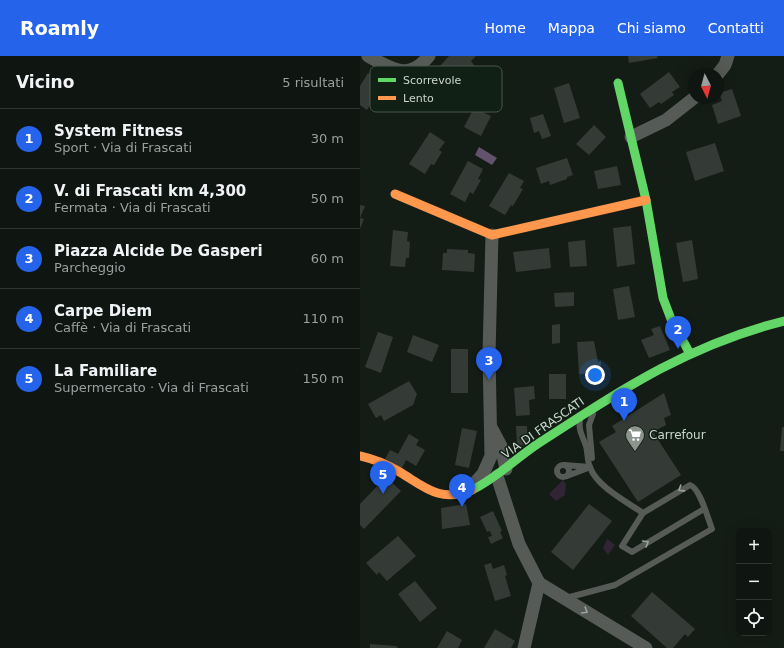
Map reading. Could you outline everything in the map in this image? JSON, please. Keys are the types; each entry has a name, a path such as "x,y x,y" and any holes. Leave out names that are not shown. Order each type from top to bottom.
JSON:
{"street":[{"path":"368,56 385,66"},
{"path":"418,66 429,56"},
{"path":"723,68 728,56"},
{"path":"618,83 646,200 663,298 671,319 689,352"},
{"path":"631,137 666,120 688,103"},
{"path":"394,194 492,235 646,200"},
{"path":"492,235 489,337 492,428 491,456 493,475 519,544 539,583 646,648"},
{"name":"VIA DI FRASCATI","path":"493,475 581,416 689,352 740,333 784,321"},
{"path":"492,428 501,446 522,455"},
{"path":"360,456 387,465 434,493 450,495 469,491 493,475 501,446"},
{"path":"524,648 539,583"}],"lane":[{"path":"590,467 592,456 589,425 597,406"},
{"path":"581,416 579,426 587,450 590,467 606,488 643,513"},
{"path":"564,465 590,467 567,476 561,477 557,473 558,467 564,465"},
{"path":"564,465 569,470 567,476"},
{"path":"564,598 599,591 615,585 712,529 704,509 696,489 690,485 643,513 622,546 632,552 704,509"}],"shaded area":[{"path":"479,147 497,158 492,165 475,155"},
{"path":"563,480 566,484 565,495 556,501 549,494"},
{"path":"607,539 615,545 608,555 603,548"}],"building":[{"path":"449,56 476,56 471,61 475,66 440,66"},
{"path":"628,56 657,56 658,58 629,63"},
{"path":"669,72 680,87 672,92 674,95 661,104 659,102 650,108 640,94"},
{"path":"368,73 370,74 370,105 367,110 360,105 360,86"},
{"path":"569,83 580,118 564,123 554,88"},
{"path":"732,89 741,116 718,124 712,105 724,104 724,91"},
{"path":"472,112 482,112 491,116 481,136 464,127"},
{"path":"543,114 551,136 542,139 539,131 534,133 530,118"},
{"path":"594,125 606,137 589,155 576,144"},
{"path":"430,132 445,142 439,150 442,152 434,165 431,164 425,174 409,164"},
{"path":"715,143 724,171 695,181 686,152"},
{"path":"567,158 573,175 567,177 567,179 550,185 549,181 541,184 536,168"},
{"path":"468,161 483,169 478,179 481,180 473,194 470,192 465,202 450,194"},
{"path":"617,166 621,185 598,189 594,171"},
{"path":"509,173 524,181 520,188 523,189 513,206 511,205 505,215 489,206"},
{"path":"360,205 365,206 360,218"},
{"path":"360,218 364,219 360,229"},
{"path":"631,226 635,264 617,267 613,228"},
{"path":"393,230 408,232 407,241 410,242 409,258 406,258 405,267 390,266"},
{"path":"585,240 587,266 570,267 568,242"},
{"path":"692,240 698,279 683,282 676,243"},
{"path":"549,248 551,268 516,272 513,252"},
{"path":"447,249 468,250 468,253 475,254 474,272 442,270 443,253 447,253"},
{"path":"629,286 635,317 618,320 613,289"},
{"path":"574,292 574,306 555,307 554,293"},
{"path":"560,324 560,343 552,344 552,325"},
{"path":"660,326 670,350 649,358 641,340 654,335 651,329"},
{"path":"378,332 393,337 381,373 365,367"},
{"path":"413,335 439,345 432,362 407,352"},
{"path":"594,341 598,362 601,361 601,373 579,374 577,342"},
{"path":"451,349 468,349 468,393 451,393"},
{"path":"549,374 566,374 566,399 549,399"},
{"path":"409,381 417,394 413,405 384,421 381,415 376,418 368,404"},
{"path":"534,386 535,399 529,400 530,415 516,416 514,388"},
{"name":"Carrefour","path":"664,393 671,415 664,418 666,425 653,432 681,475 638,502 599,442 616,432 612,426"},
{"path":"516,426 527,426 528,445 517,446"},
{"path":"782,427 784,427 784,451 780,451"},
{"path":"462,428 477,431 469,468 455,465"},
{"path":"409,434 419,440 416,445 425,450 416,466 406,460 402,468 385,459 390,450 398,454"},
{"path":"386,477 401,491 364,529 360,525 360,504"},
{"path":"466,504 470,525 442,529 441,508"},
{"path":"589,504 612,521 573,570 551,552"},
{"path":"493,511 502,531 500,532 503,538 491,544 488,537 492,536 490,531 487,532 480,517"},
{"path":"398,536 416,556 387,581 379,572 377,575 366,563"},
{"path":"491,563 493,569 504,565 507,575 505,576 511,596 495,601 484,565"},
{"path":"415,581 437,608 420,622 398,594"},
{"path":"652,592 695,629 688,637 685,634 673,648 667,648 631,616"},
{"path":"495,629 515,641 511,648 484,648"},
{"path":"447,631 462,640 458,648 437,648"},
{"path":"370,644 396,646 398,648 370,648"}],"traffic: fast":[{"path":"618,83 646,200 663,298 671,319 689,352"},
{"path":"472,490 490,480 531,449 598,405 656,371 717,343 749,331 784,321"}],"traffic: slow":[{"path":"395,194 492,235 646,200"},
{"path":"360,456 389,466 425,487 441,494 460,494 472,490"}],"place":[{"name":"V. di Frascati km 4,300","path":"678,349"},
{"name":"Piazza Alcide De Gasperi","path":"489,380"},
{"name":"System Fitness","path":"624,421"},
{"name":"Carrefour","path":"635,452"},
{"name":"La Familiare","path":"383,494"},
{"name":"Carpe Diem","path":"462,507"}]}
